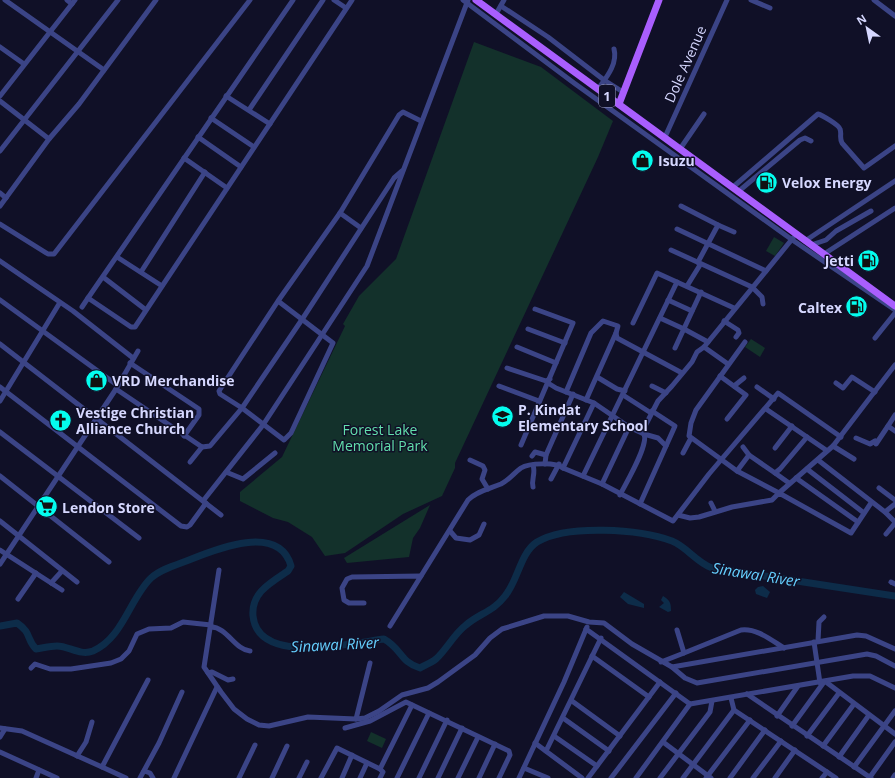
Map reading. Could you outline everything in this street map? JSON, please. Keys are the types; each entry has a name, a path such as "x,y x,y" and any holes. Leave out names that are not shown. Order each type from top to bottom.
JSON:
{"main road":[{"name":"1","path":"476,0 736,189 794,237 808,243 895,306"},
{"path":"619,104 659,0"}],"street":[{"path":"5,0 104,70"},
{"path":"0,96 74,2 67,0"},
{"path":"0,151 118,0"},
{"path":"0,206 49,139 79,104 156,0"},
{"path":"0,224 48,254 54,254 250,0"},
{"path":"82,307 293,0"},
{"path":"249,110 323,0"},
{"path":"334,0 346,8"},
{"path":"88,298 133,328 352,0"},
{"path":"496,14 504,0"},
{"name":"Dole Avenue","path":"665,138 726,0"},
{"path":"751,0 764,3 770,8"},
{"path":"874,0 895,16"},
{"path":"0,387 76,447 181,526 187,527 190,525 204,502 263,425 367,266 466,1 574,83 794,237 895,310"},
{"path":"500,6 548,37 604,80 623,92"},
{"path":"0,47 24,64"},
{"path":"598,89 614,59 614,49"},
{"path":"226,96 270,124"},
{"path":"0,101 49,139"},
{"path":"278,301 303,318 333,342 333,345 290,436 286,440 283,440 242,408 220,394 219,391 278,301 340,212 401,113 407,113 421,121"},
{"path":"680,149 704,114"},
{"path":"736,189 818,114 839,128 842,143 864,168 895,146"},
{"path":"211,118 254,148"},
{"path":"198,137 241,167"},
{"path":"736,189 800,140 805,138 811,141"},
{"path":"184,158 227,188"},
{"path":"0,300 184,436 202,447 210,446 242,408 303,318 394,178 403,171"},
{"path":"141,272 205,172"},
{"path":"808,243 895,181"},
{"path":"0,193 6,198"},
{"path":"681,206 734,232"},
{"path":"824,254 895,208"},
{"path":"808,243 826,240 836,231 871,211"},
{"path":"340,212 361,228"},
{"path":"686,286 700,265 698,262 718,224"},
{"path":"677,229 766,271"},
{"path":"620,494 646,440 643,433 652,412 697,352 704,347 734,308 794,237"},
{"path":"671,250 752,287 762,297 763,304"},
{"path":"117,257 162,286"},
{"path":"0,261 59,304 73,311 134,358"},
{"path":"633,324 657,273 734,308"},
{"path":"103,277 146,310"},
{"path":"583,476 677,282"},
{"path":"675,348 701,292"},
{"path":"668,300 692,311"},
{"path":"0,401 59,304"},
{"path":"521,445 573,323 535,309"},
{"path":"875,338 895,313"},
{"path":"660,318 708,342"},
{"path":"566,392 591,333 603,321 618,326 586,400"},
{"path":"724,321 738,330 739,333 736,337"},
{"path":"528,329 565,343"},
{"path":"616,333 617,338 682,373"},
{"path":"745,342 728,364 694,415 690,426 689,436 737,470 850,533 871,503"},
{"path":"0,344 24,361 221,515"},
{"path":"517,347 556,363"},
{"path":"704,347 728,364"},
{"path":"0,564 117,387 138,351"},
{"path":"130,363 199,409 198,417 184,436"},
{"path":"678,515 695,517 715,511 772,500 789,482 818,460 826,450 833,446 895,365"},
{"path":"507,368 549,381 566,392 594,403 629,427 658,438 666,446"},
{"path":"597,376 675,426 640,504"},
{"path":"720,376 746,395 727,419"},
{"path":"836,383 843,388 852,377 875,392"},
{"path":"734,386 744,378"},
{"path":"499,386 539,401"},
{"path":"652,386 666,393"},
{"path":"757,387 774,400"},
{"path":"390,626 468,500 476,493 506,481 523,467 545,464 561,466 602,484 673,521 709,474 774,400 778,393 841,437"},
{"path":"545,464 546,455 573,394"},
{"path":"551,479 561,466 594,403"},
{"path":"766,409 826,450"},
{"path":"856,438 870,444 875,440 876,444 895,415"},
{"path":"775,448 792,426"},
{"path":"888,426 895,431"},
{"path":"602,484 629,427"},
{"path":"0,432 139,538"},
{"path":"775,473 806,437"},
{"path":"683,453 691,438"},
{"path":"833,446 854,459"},
{"path":"190,462 202,447"},
{"path":"743,447 749,455 789,482"},
{"path":"226,472 243,479 276,452"},
{"path":"532,456 535,452 546,455"},
{"path":"737,470 749,455"},
{"path":"470,460 483,466 485,470 482,479 488,489"},
{"path":"818,460 871,503 885,512 895,522 886,534"},
{"path":"533,466 535,473 532,482 533,487"},
{"path":"807,469 864,513"},
{"path":"0,476 109,562"},
{"path":"796,478 858,522"},
{"path":"878,488 895,500"},
{"path":"711,503 715,511"},
{"path":"885,512 895,504"},
{"path":"0,521 62,572 77,582"},
{"path":"450,531 456,538 470,540 479,535 484,524"},
{"path":"0,550 62,590"},
{"path":"219,570 211,626 203,665 217,688 238,712 247,719 265,726 277,725 308,716 356,719 365,718 379,711 407,692 428,688 438,682 471,658 496,633 507,626 550,615 578,618 589,622 604,623 632,644 672,667 685,678 697,683 872,654 895,666"},
{"path":"51,583 62,572"},
{"path":"18,599 36,573"},
{"path":"364,603 349,603 344,600 342,588 347,579 352,577 421,576"},
{"path":"824,617 820,622 816,642 817,663 823,682 895,734"},
{"path":"31,668 35,664 48,668 71,669 111,664 121,659 129,651 138,634 149,629 171,628 183,622 220,628 243,649 250,651"},
{"path":"519,778 589,622"},
{"path":"586,629 690,704"},
{"path":"661,662 741,630 748,629 762,634 784,648"},
{"path":"677,630 684,653"},
{"path":"672,667 862,635 895,649"},
{"path":"546,751 572,701 600,638"},
{"path":"592,656 649,697"},
{"path":"356,719 370,663"},
{"path":"208,673 212,672 228,680 233,679"},
{"path":"636,778 690,704 865,675 895,688"},
{"path":"102,767 148,680"},
{"path":"588,778 660,682"},
{"path":"792,726 823,682"},
{"path":"777,716 798,686"},
{"path":"174,778 217,688"},
{"path":"140,778 160,743 182,692"},
{"path":"612,778 676,693"},
{"path":"807,736 839,693"},
{"path":"747,694 777,716 870,778 895,742"},
{"path":"730,698 734,710 836,778"},
{"path":"660,778 710,712 712,700"},
{"path":"572,701 620,736"},
{"path":"345,728 370,721 403,702 406,702 447,720 478,737 509,751 510,754 499,778"},
{"path":"823,746 854,704"},
{"path":"380,778 381,770 412,705"},
{"path":"683,778 734,710"},
{"path":"854,767 895,711"},
{"path":"397,778 429,713"},
{"path":"839,757 869,714"},
{"path":"563,718 609,750"},
{"path":"419,778 447,720"},
{"path":"663,742 708,777 750,720"},
{"path":"77,756 86,742 92,722"},
{"path":"0,737 3,728 22,731 126,778"},
{"path":"438,778 462,728"},
{"path":"730,778 765,730"},
{"path":"554,736 597,766"},
{"path":"458,778 478,737"},
{"path":"753,778 781,741"},
{"path":"536,743 582,778"},
{"path":"479,778 495,744"},
{"path":"239,778 255,745"},
{"path":"272,778 287,746"},
{"path":"321,778 336,748 381,770 386,778"},
{"path":"775,778 795,750"},
{"path":"0,752 57,778"},
{"path":"342,778 352,755"},
{"path":"299,778 306,762"},
{"path":"360,778 368,763"},
{"path":"524,768 548,778"},
{"path":"36,778 39,770"},
{"path":"144,770 150,773 153,778"},
{"path":"822,778 827,772"}],"green space":[{"name":"Forest Lake Memorial Park","path":"474,42 541,67 613,121 598,157 455,463 455,468 442,496 403,514 345,553 325,556 312,537 288,522 273,518 240,501 240,492 282,457 345,326 343,324 359,296 396,259"},
{"path":"774,237 784,243 775,256 766,251"},
{"path":"751,339 765,348 760,357 745,347"},
{"path":"430,505 420,528 413,538 409,557 347,563 344,558"},
{"path":"371,732 386,739 382,748 367,741"}],"water":[{"path":"763,586 770,592 767,598 756,594 755,590 758,587"},
{"path":"624,592 644,604 644,608 628,604 620,597"},
{"path":"663,596 670,602 671,611 668,612 659,607 664,603 661,600"}],"waterway":[{"name":"Sinawal River","path":"0,626 17,623 25,630 36,649 61,646 79,652 93,651 112,637 144,586 159,572 215,550 246,543 261,542 274,545 284,553 291,566 288,571 268,584 258,595 255,601 253,616 259,632 271,641 288,646 308,648 330,647 384,639 390,643 408,662 420,668 436,659 466,625 496,606 509,590 527,553 537,542 550,536 566,533 604,530 642,534 672,541 712,568 895,596"}],"place":[{"name":"Isuzu","path":"643,160"},
{"name":"Velox Energy","path":"767,182"},
{"name":"Jetti","path":"869,260"},
{"name":"Caltex","path":"857,307"},
{"name":"VRD Merchandise","path":"96,380"},
{"name":"P. Kindat Elementary School","path":"503,417"},
{"name":"Vestige Christian Alliance Church","path":"61,420"},
{"name":"Lendon Store","path":"46,507"}]}
